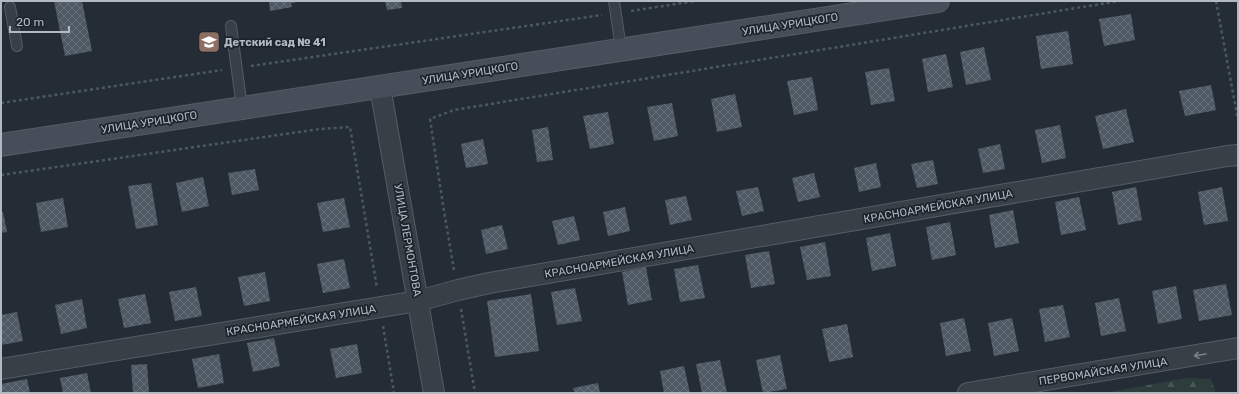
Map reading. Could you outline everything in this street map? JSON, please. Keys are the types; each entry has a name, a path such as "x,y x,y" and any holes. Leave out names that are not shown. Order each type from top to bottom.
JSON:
{"street":[{"name":"УЛИЦА УРИЦКОГО","path":"1,145 938,1"},
{"name":"УЛИЦА ЛЕРМОНТОВА","path":"380,87 434,393"},
{"name":"КРАСНОАРМЕЙСКАЯ УЛИЦА","path":"1,369 380,308 418,301 489,283 1238,155"},
{"name":"ПЕРВОМАЙСКАЯ УЛИЦА","path":"968,393 1238,348"}],"lane":[{"path":"614,1 621,49"},
{"path":"7,6 17,46"},
{"path":"231,26 242,108"}],"path":[{"path":"1,104 695,1"},
{"path":"475,393 430,119 454,110 1119,1"},
{"path":"1216,1 1238,120"},
{"path":"1,176 320,129 350,127 394,393"}],"green space":[{"path":"1186,378 1211,379 1216,393 1105,393"}],"building":[{"path":"54,1 82,1 92,51 65,56"},
{"path":"269,1 298,2 291,3 292,7 270,11"},
{"path":"385,1 401,1 402,8 387,10"},
{"path":"1131,14 1135,40 1104,46 1099,19"},
{"path":"1068,31 1073,64 1041,69 1036,36"},
{"path":"984,47 991,80 966,85 960,52"},
{"path":"946,54 953,87 928,92 922,59"},
{"path":"889,68 895,101 871,105 865,72"},
{"path":"812,77 818,110 794,115 787,81"},
{"path":"1211,85 1216,110 1185,116 1179,91"},
{"path":"735,94 742,127 717,132 711,99"},
{"path":"672,103 678,136 654,141 647,107"},
{"path":"1126,109 1134,142 1103,149 1095,116"},
{"path":"608,112 614,144 590,149 583,116"},
{"path":"1060,125 1066,158 1042,163 1035,130"},
{"path":"548,127 553,160 537,162 532,130"},
{"path":"483,139 488,164 466,168 461,144"},
{"path":"1000,144 1005,169 983,173 978,149"},
{"path":"933,160 938,184 917,188 911,164"},
{"path":"876,163 881,187 859,192 854,168"},
{"path":"255,169 259,190 232,195 228,173"},
{"path":"814,173 820,197 798,202 792,178"},
{"path":"203,177 209,206 182,212 176,183"},
{"path":"151,183 158,225 136,229 128,186"},
{"path":"758,187 764,211 742,216 736,191"},
{"path":"1136,187 1142,220 1118,225 1112,192"},
{"path":"1222,187 1228,221 1204,225 1198,192"},
{"path":"686,196 692,220 670,225 665,200"},
{"path":"1079,197 1086,230 1061,235 1055,202"},
{"path":"63,198 68,227 41,232 36,203"},
{"path":"344,198 350,227 323,232 317,203"},
{"path":"625,207 630,231 608,236 603,212"},
{"path":"1013,210 1019,243 995,248 989,215"},
{"path":"1,212 3,212 7,232 1,233"},
{"path":"574,216 580,240 558,245 552,221"},
{"path":"950,222 956,255 932,260 926,227"},
{"path":"502,225 508,249 486,254 481,230"},
{"path":"890,233 896,266 872,271 866,238"},
{"path":"825,242 831,276 807,280 800,247"},
{"path":"769,251 775,284 751,288 745,255"},
{"path":"344,259 350,288 323,293 317,264"},
{"path":"698,265 705,298 680,302 674,269"},
{"path":"646,267 652,300 628,305 622,272"},
{"path":"265,272 270,301 244,306 238,277"},
{"path":"1226,284 1232,315 1199,321 1193,290"},
{"path":"1176,286 1182,319 1158,324 1152,291"},
{"path":"196,287 202,316 175,321 169,292"},
{"path":"575,288 582,321 557,325 551,292"},
{"path":"145,294 151,323 124,328 118,299"},
{"path":"531,294 539,351 495,357 487,301"},
{"path":"1119,298 1126,331 1101,336 1095,303"},
{"path":"82,299 87,328 61,334 55,305"},
{"path":"1063,305 1070,337 1045,342 1039,309"},
{"path":"17,312 23,341 1,345 1,315"},
{"path":"964,318 971,351 946,356 940,323"},
{"path":"1012,318 1019,351 994,356 988,323"},
{"path":"847,324 853,357 829,362 822,329"},
{"path":"274,338 280,366 253,372 247,343"},
{"path":"357,344 362,373 336,378 330,349"},
{"path":"219,354 224,383 198,388 192,359"},
{"path":"780,355 787,389 763,393 756,360"},
{"path":"720,360 727,393 702,393 696,364"},
{"path":"147,364 149,392 133,393 131,365"},
{"path":"684,366 690,393 664,393 660,371"},
{"path":"87,373 91,393 63,393 60,378"},
{"path":"27,379 30,393 2,393 1,384"},
{"path":"598,383 600,393 575,393 573,388"}],"place":[{"name":"Детский сад № 41","path":"209,42"}]}
